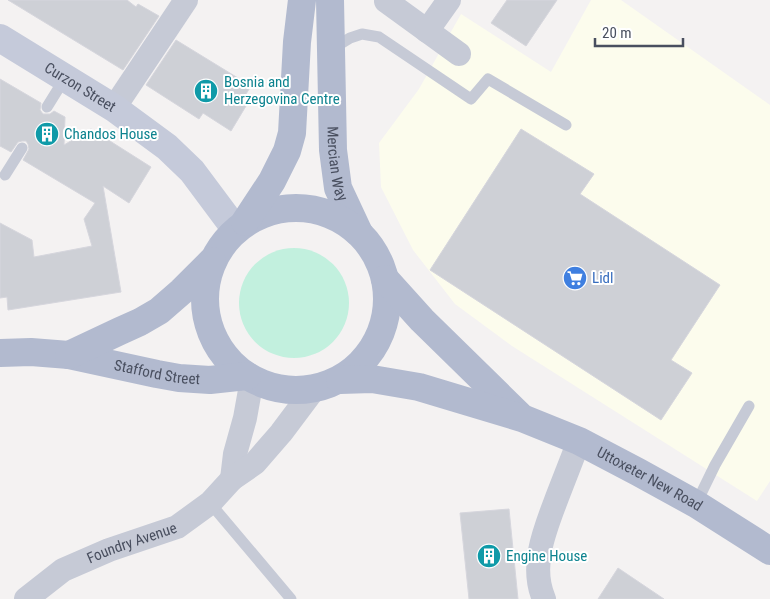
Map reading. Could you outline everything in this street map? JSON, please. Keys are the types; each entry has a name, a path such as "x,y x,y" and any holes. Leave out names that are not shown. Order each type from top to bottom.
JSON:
{"main road":[{"path":"240,226 276,210 298,208 320,211 341,220 359,233 376,254 385,279 388,296 387,313 376,344 354,370 340,380 314,389 286,390 271,387 249,378 234,366 214,339 208,323 205,306 205,289 215,258 223,244 240,226 272,181 287,151 292,133 297,42 302,0"},
{"name":"Mercian Way","path":"330,0 333,150 338,188 359,233"},
{"name":"Stafford Street","path":"69,355 140,322 158,311 182,292 215,258"},
{"name":"Uttoxeter New Road","path":"385,279 422,320 522,418"},
{"name":"Stafford Street","path":"0,353 31,352 69,355 179,378 210,380 249,378"},
{"name":"Uttoxeter New Road","path":"340,380 372,379 419,387 522,418 579,441 696,504 770,550"}],"street":[{"path":"114,108 186,0"},
{"path":"428,31 449,0"},
{"path":"386,1 459,54"},
{"name":"Curzon Street","path":"0,38 114,108 167,147 192,171 240,226"},
{"path":"232,479 235,454 245,418 249,378"},
{"name":"Foundry Avenue","path":"26,599 64,570 109,550 177,527 210,503 232,479 255,463 282,433 314,389"},
{"path":"544,599 541,592 538,570 539,553 544,532 579,441"}],"lane":[{"path":"331,50 350,38 362,34 379,37 471,99 488,79 566,125"},
{"path":"47,107 65,78"},
{"path":"5,175 22,148"},
{"path":"696,504 715,465 749,406"},
{"path":"210,503 290,599"}],"shaded area":[{"path":"591,0 621,0 770,105 770,481 757,501 512,346 455,304 413,250 381,187 379,143 419,89 461,14 551,72"}],"green space":[{"path":"294,248 315,252 333,264 345,282 349,303 345,324 333,342 315,354 294,358 273,354 255,342 243,324 239,303 243,282 255,264 273,252"}],"building":[{"path":"8,0 127,0 136,7 138,4 159,16 123,70"},
{"path":"507,0 557,0 526,46 491,23"},
{"name":"Bosnia and Herzegovina Centre","path":"176,40 251,86 241,102 246,106 231,131 203,113 199,119 146,85"},
{"path":"0,79 41,103 40,110 43,114 50,114 54,111 65,117 64,145 91,129 151,167 129,203 103,186 121,292 8,310 7,297 0,298 0,223 32,240 34,257 92,246 84,219 95,203 23,160 29,149 26,141 18,142 11,152 0,146"},
{"name":"Lidl","path":"521,129 594,174 580,194 720,285 671,360 692,373 661,420 430,270"},
{"name":"Engine House","path":"509,509 518,599 469,599 460,513"},
{"path":"618,568 664,599 598,599"}],"place":[{"name":"Bosnia and Herzegovina Centre","path":"206,91"},
{"name":"Chandos House","path":"47,134"},
{"name":"Lidl","path":"575,278"},
{"name":"Engine House","path":"489,556"}]}
